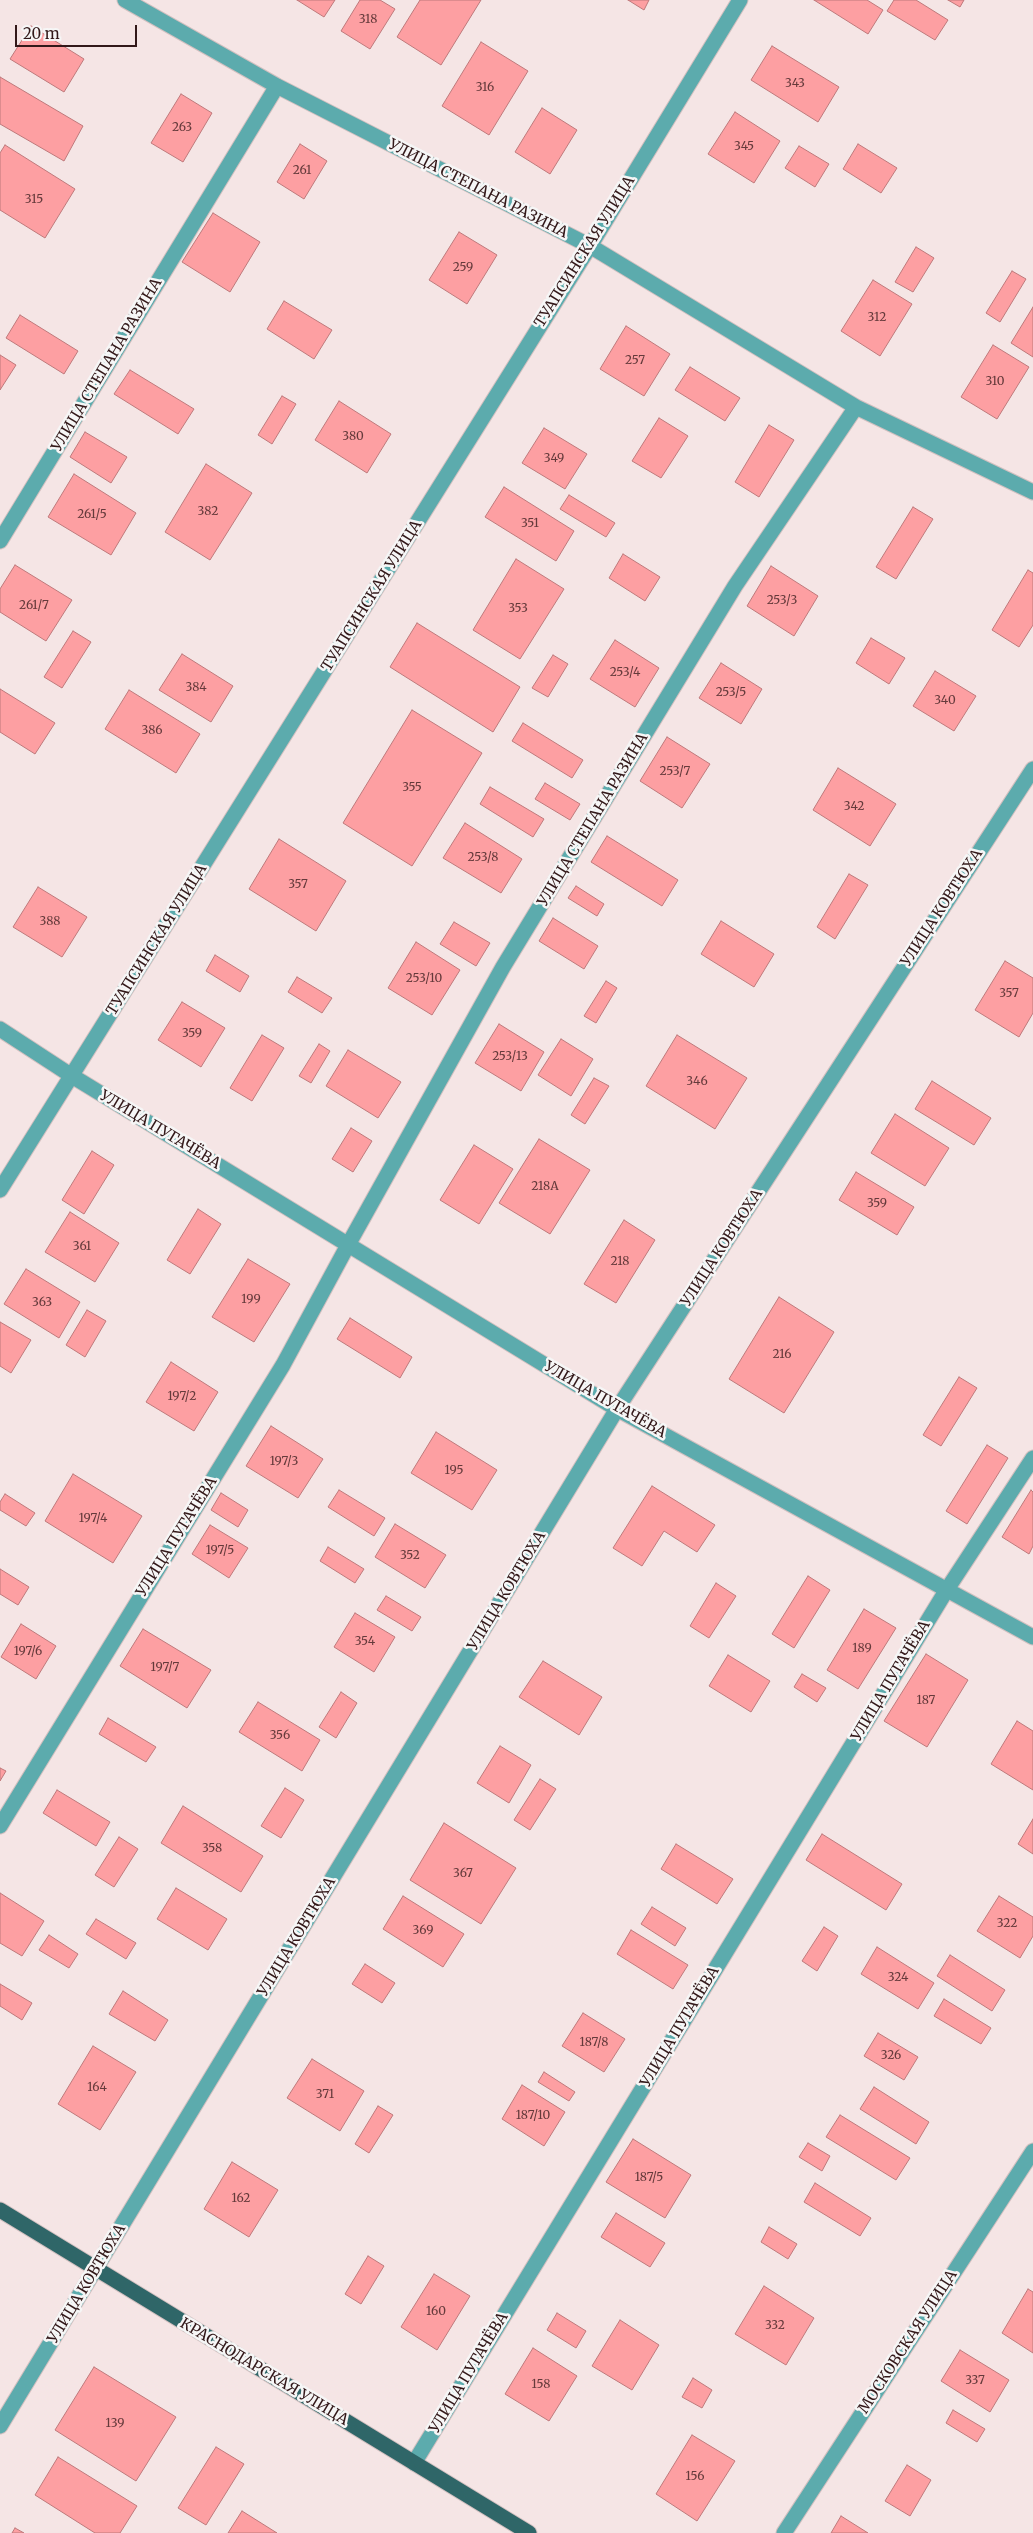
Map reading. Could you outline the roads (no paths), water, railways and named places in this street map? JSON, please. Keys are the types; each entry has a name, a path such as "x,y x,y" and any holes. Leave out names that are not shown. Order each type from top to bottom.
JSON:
{"main road":[{"name":"КРАСНОДАРСКАЯ УЛИЦА","path":"0,2210 529,2533"}],"street":[{"name":"УЛИЦА СТЕПАНА РАЗИНА","path":"125,0 277,86 590,246 856,406 1033,492"},
{"name":"ТУАПСИНСКАЯ УЛИЦА","path":"0,1190 590,246 740,0"},
{"name":"УЛИЦА СТЕПАНА РАЗИНА","path":"0,541 277,86"},
{"name":"УЛИЦА СТЕПАНА РАЗИНА","path":"348,1245 503,967 735,586 856,406"},
{"name":"УЛИЦА КОВТЮХА","path":"0,2426 617,1409 1033,769"},
{"name":"УЛИЦА ПУГАЧЁВА","path":"0,1029 72,1076 617,1409 1033,1637"},
{"name":"УЛИЦА ПУГАЧЁВА","path":"0,1826 283,1365 348,1245"},
{"path":"946,1591 1033,1458"},
{"name":"УЛИЦА ПУГАЧЁВА","path":"414,2463 946,1591"},
{"name":"МОСКОВСКАЯ УЛИЦА","path":"784,2533 1033,2151"}]}
